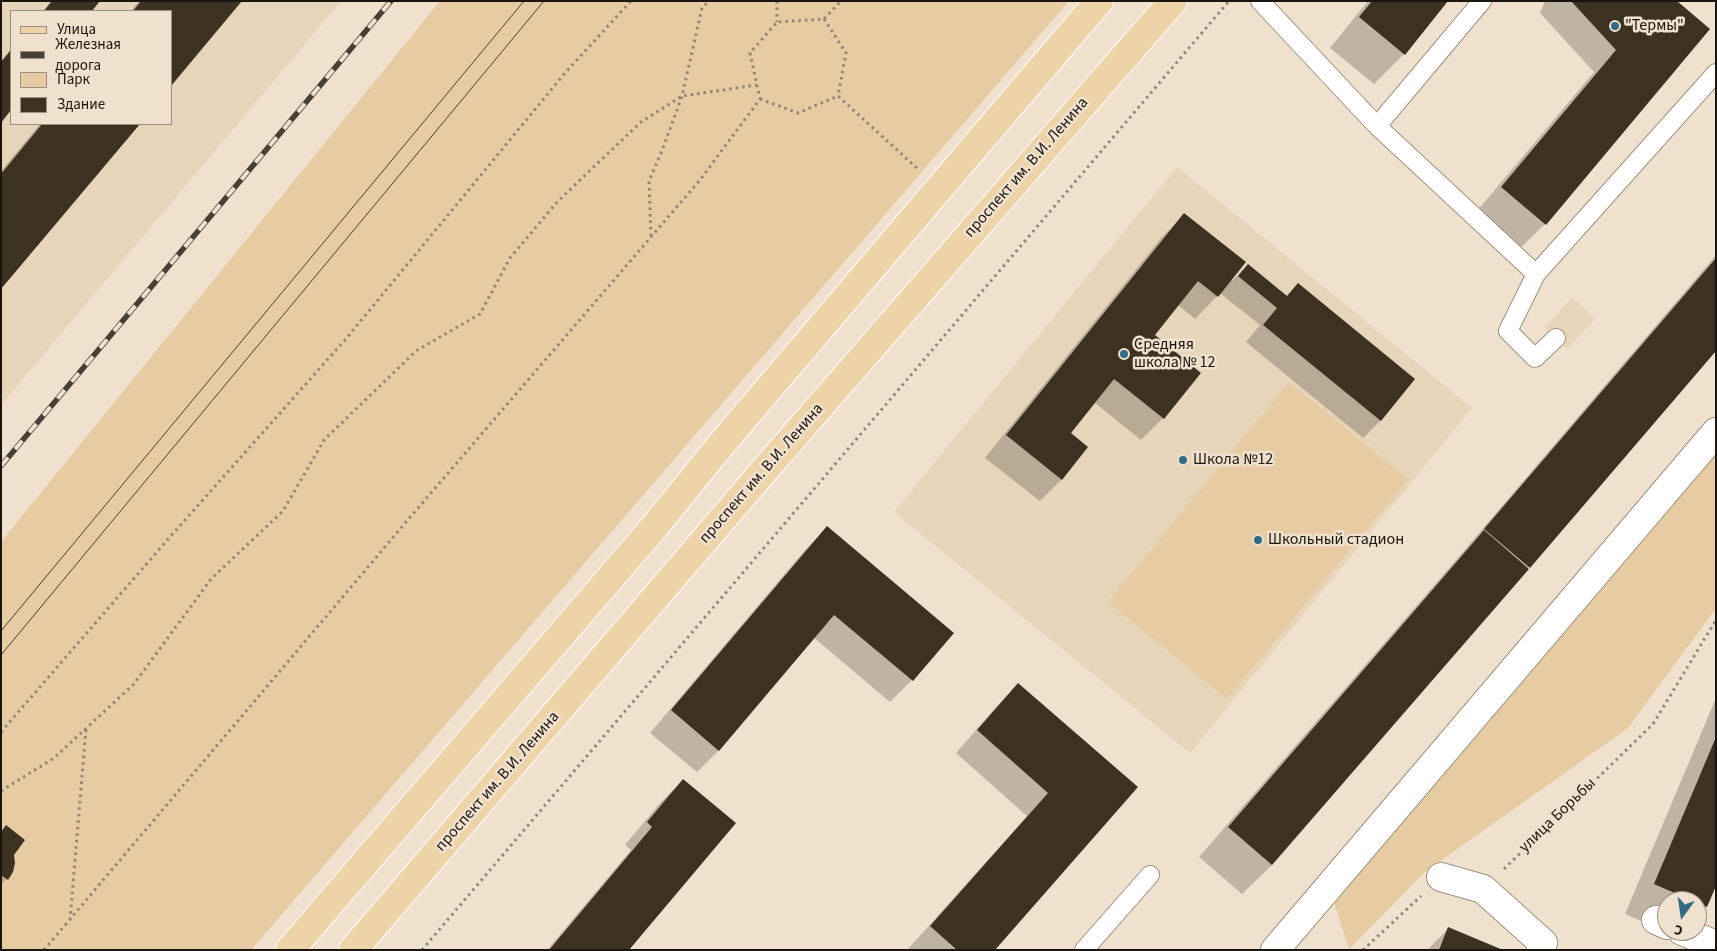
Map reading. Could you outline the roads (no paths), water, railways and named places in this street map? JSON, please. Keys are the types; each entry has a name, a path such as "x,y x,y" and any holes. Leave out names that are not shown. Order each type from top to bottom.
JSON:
{"main road":[{"path":"290,950 655,526 724,441 1099,1"},
{"name":"проспект им. В.И. Ленина","path":"353,950 761,474 1173,1"}],"street":[{"path":"1275,950 1716,432"},
{"path":"1442,877 1483,889 1543,943 1541,950"}],"lane":[{"path":"1260,1 1377,126 1536,274"},
{"path":"1377,126 1482,1"},
{"path":"1556,338 1535,358 1508,331 1536,274 1716,73"},
{"path":"1084,950 1150,875"}],"tram line":[{"path":"1,631 524,1"},
{"path":"1,655 544,1"}],"railway":[{"path":"1,466 391,1"}],"place":[{"name":"\"Термы\"","path":"1615,26"},
{"name":"Средняя школа № 12","path":"1124,354"},
{"name":"Школа №12","path":"1183,460"},
{"name":"Школьный стадион","path":"1258,540"}]}
